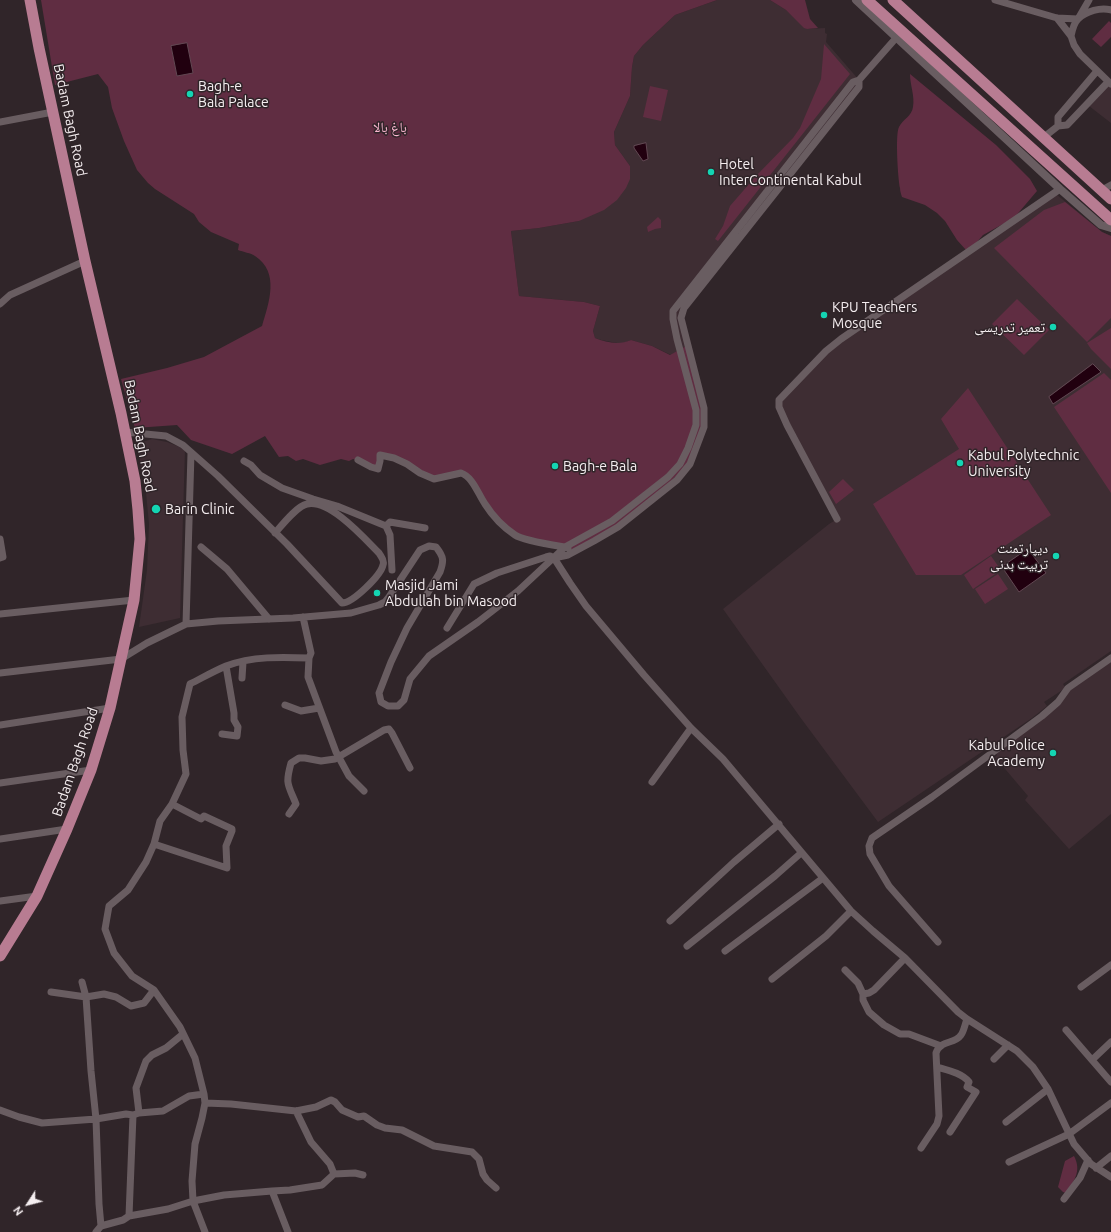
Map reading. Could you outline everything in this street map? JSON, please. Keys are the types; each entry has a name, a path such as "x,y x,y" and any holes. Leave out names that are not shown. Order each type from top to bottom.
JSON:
{"main road":[{"name":"Badam Bagh Road","path":"0,956 37,896 91,770 110,708 134,600 140,539 135,481 121,412 85,261 30,0"},
{"path":"867,0 875,13 1111,220"},
{"path":"893,0 1044,137 1106,187 1111,199"}],"street":[{"path":"856,0 875,13 896,38 1060,189 1101,225 1111,228"},
{"path":"995,0 1057,18 1078,19 1085,14 1099,9 1111,10"},
{"path":"1071,36 1074,25 1089,0"},
{"path":"1044,137 1058,126 1067,125 1110,83 1080,54 1074,45 1071,36 1057,18"},
{"path":"0,673 121,659 147,643 186,624 218,621 303,618 351,613 379,605 389,597 420,550 429,546 436,547 442,554 443,563 440,572 407,628 391,662 379,693 381,702 388,706 398,706 404,700 410,679 429,656 518,591 565,547 612,521 668,477 680,464 688,448 696,425 696,410 677,340 673,311 853,82 859,80 896,38"},
{"path":"1058,126 1058,117 1097,71"},
{"path":"447,628 474,584 497,572 550,556 554,558 568,555 594,542 618,526 677,480 690,464 704,427 704,408 681,318 684,308 859,87 859,80"},
{"path":"0,122 53,112"},
{"path":"837,519 784,419 779,407 779,400 840,339 1060,189"},
{"path":"0,304 10,295 85,261"},
{"path":"712,261 718,266"},
{"path":"677,340 685,337"},
{"path":"125,432 166,436 183,445 218,476 342,603 349,601 362,591 378,574 383,565 384,560 379,553 340,515 325,507 306,504 275,533"},
{"path":"186,624 191,453"},
{"path":"358,460 378,469 380,455 394,458 434,479 461,473 469,479 490,510 506,528 515,535 524,539 565,547 574,552"},
{"path":"244,461 260,475 282,488 337,506 386,526 390,535 392,570"},
{"path":"386,526 388,522 390,522 425,528"},
{"path":"0,539 3,557 0,558"},
{"path":"201,547 227,568 269,619"},
{"path":"554,558 586,606 644,675 691,728 723,759 851,911 922,974 958,1012 1017,1051 1033,1067 1048,1089 1074,1144 1091,1164 1111,1177"},
{"path":"0,614 134,600"},
{"path":"303,618 312,653 309,658 308,677 336,752 349,776 364,791"},
{"path":"205,1232 193,1201 192,1181 195,1144 205,1103 195,1058 176,1022 154,990 132,976 114,953 105,929 109,906 128,890 146,862 154,844 160,821 172,804 186,774 183,750 182,717 190,684 226,666 243,662 275,656 309,658"},
{"path":"938,942 889,886 870,854 869,846 872,838 1042,716 1058,702 1068,688 1111,658"},
{"path":"242,678 243,662"},
{"path":"222,734 236,737 238,731 238,725 234,720 226,666"},
{"path":"284,705 301,712 319,708"},
{"path":"0,725 110,708"},
{"path":"652,782 691,728"},
{"path":"289,814 296,804 287,784 287,780 292,763 299,758 321,762 335,759 384,730 389,729 392,732 410,768"},
{"path":"0,783 91,770"},
{"path":"154,844 226,868 226,846 232,829 204,816 201,819 172,804"},
{"path":"670,921 734,862 779,824"},
{"path":"0,839 67,829"},
{"path":"687,946 775,876 801,853"},
{"path":"725,951 823,878"},
{"path":"0,901 37,896"},
{"path":"772,979 826,936 851,911"},
{"path":"863,994 874,990 905,958"},
{"path":"1081,987 1111,964"},
{"path":"844,970 858,983 863,994 863,1000 869,1012 884,1025 900,1034 909,1034 941,1046"},
{"path":"82,982 86,997 96,1119 99,1229 130,1216 168,1209 193,1201 224,1195 272,1190 290,1190 322,1185 334,1174 355,1173 363,1175"},
{"path":"52,992 86,997 104,994 116,997 131,1006 144,1003 154,990"},
{"path":"921,1148 937,1124 936,1054 938,1048 957,1039 962,1034 967,1019"},
{"path":"1066,1030 1111,1082"},
{"path":"130,1216 136,1114 136,1088 146,1061 152,1055 166,1048 183,1034"},
{"path":"1092,1060 1111,1042"},
{"path":"994,1059 1008,1045"},
{"path":"937,1067 967,1079 969,1082 967,1087 976,1092 950,1132"},
{"path":"1006,1122 1048,1089"},
{"path":"0,1110 42,1123 96,1119 126,1114 163,1111 189,1096 204,1094"},
{"path":"205,1103 231,1104 296,1111 316,1107 331,1100 335,1102 342,1110 358,1116 364,1116 381,1126 402,1130 434,1146 472,1152 479,1159 483,1174 496,1188"},
{"path":"1009,1162 1069,1134 1111,1102"},
{"path":"296,1111 311,1142 330,1164 334,1174"},
{"path":"1096,1168 1111,1156"},
{"path":"1064,1199 1080,1178 1088,1160"},
{"path":"272,1190 288,1232"}],"shaded area":[{"name":"Hotel InterContinental Kabul","path":"717,0 770,0 786,10 807,29 825,28 825,33 827,34 826,42 859,80 859,87 684,308 681,318 688,345 671,355 652,346 631,340 624,343 617,343 595,338 593,331 600,306 584,302 519,296 511,231 579,221 630,166 615,145 614,132 630,96 634,56 643,45 675,15"},
{"path":"187,43 193,73 177,76 171,46"},
{"path":"1108,86 1111,88 1111,123 1089,106"},
{"path":"646,143 648,159 643,161 634,146"},
{"name":"Kabul Polytechnic University","path":"1056,194 1102,232 1111,236 1111,651 1063,684 1065,687 1064,689 1044,702 1047,706 1032,718 878,822 800,717 723,609 829,524 839,518 781,408 781,401 831,348"},
{"path":"1093,364 1101,372 1053,404 1049,397"},
{"path":"152,439 167,442 185,449 180,618 139,627 147,570 149,524 145,482 136,444"},
{"path":"1028,549 1046,573 1019,592 1002,567"},
{"name":"Kabul Police Academy","path":"1111,658 1111,814 1069,849 1025,800 1028,796 995,757 997,755 994,751 1042,716 1068,688"}],"green space":[{"name":"باغ بالا","path":"41,0 717,0 675,15 643,45 634,56 630,96 614,132 615,145 630,166 630,179 626,188 617,200 604,210 579,221 511,231 519,296 584,302 600,306 593,331 595,338 604,341 618,343 631,340 652,346 670,355 688,345 704,408 704,427 690,464 618,527 574,552 524,539 506,528 466,475 434,479 380,455 378,469 353,459 349,461 341,459 320,465 303,459 296,461 288,456 279,457 265,436 232,454 191,440 177,425 135,428 121,379 204,357 262,326 269,298 270,279 268,270 255,256 238,250 239,244 211,232 199,222 194,214 155,189 137,170 124,141 112,108 108,87 98,74 55,85"},
{"path":"770,0 805,0 810,19 818,28 804,28 786,10"},
{"path":"1109,21 1111,23 1111,37 1101,47 1092,39"},
{"path":"824,44 850,74 718,241 715,239 723,226 730,206 756,176 793,138 800,128 821,79"},
{"path":"910,74 996,145 1030,179 1037,191 1014,218 983,235 971,249 966,250 957,240 945,221 937,213 925,205 902,197 898,176 897,138 899,127 911,113 913,107"},
{"path":"650,86 668,90 661,121 643,117"},
{"path":"1065,202 1102,232 1111,236 1111,318 1087,342 994,248 1044,210"},
{"path":"658,217 661,220 661,228 648,232 647,227"},
{"path":"1017,299 1049,330 1024,355 992,324"},
{"path":"1111,328 1111,369 1087,343"},
{"path":"1104,373 1111,380 1111,493 1054,407"},
{"path":"968,388 1051,515 961,575 916,575 873,504 959,449 941,419"},
{"path":"843,479 854,490 836,504 829,492"},
{"path":"991,556 1001,570 973,589 964,575"},
{"path":"998,574 1008,589 985,604 975,589"},
{"path":"1074,1156 1077,1166 1076,1176 1066,1193 1058,1187 1065,1161"}],"place":[{"name":"Bagh-e Bala Palace","path":"190,94"},
{"name":"Hotel InterContinental Kabul","path":"711,172"},
{"name":"KPU Teachers Mosque","path":"824,315"},
{"name":"تعمیر تدریسی","path":"1053,327"},
{"name":"Kabul Polytechnic University","path":"960,463"},
{"name":"Bagh-e Bala","path":"555,466"},
{"name":"Barin Clinic","path":"156,509"},
{"name":"دیپارتمنت تربیت بدنی","path":"1056,556"},
{"name":"Masjid Jami Abdullah bin Masood","path":"377,593"},
{"name":"Kabul Police Academy","path":"1053,753"}]}
